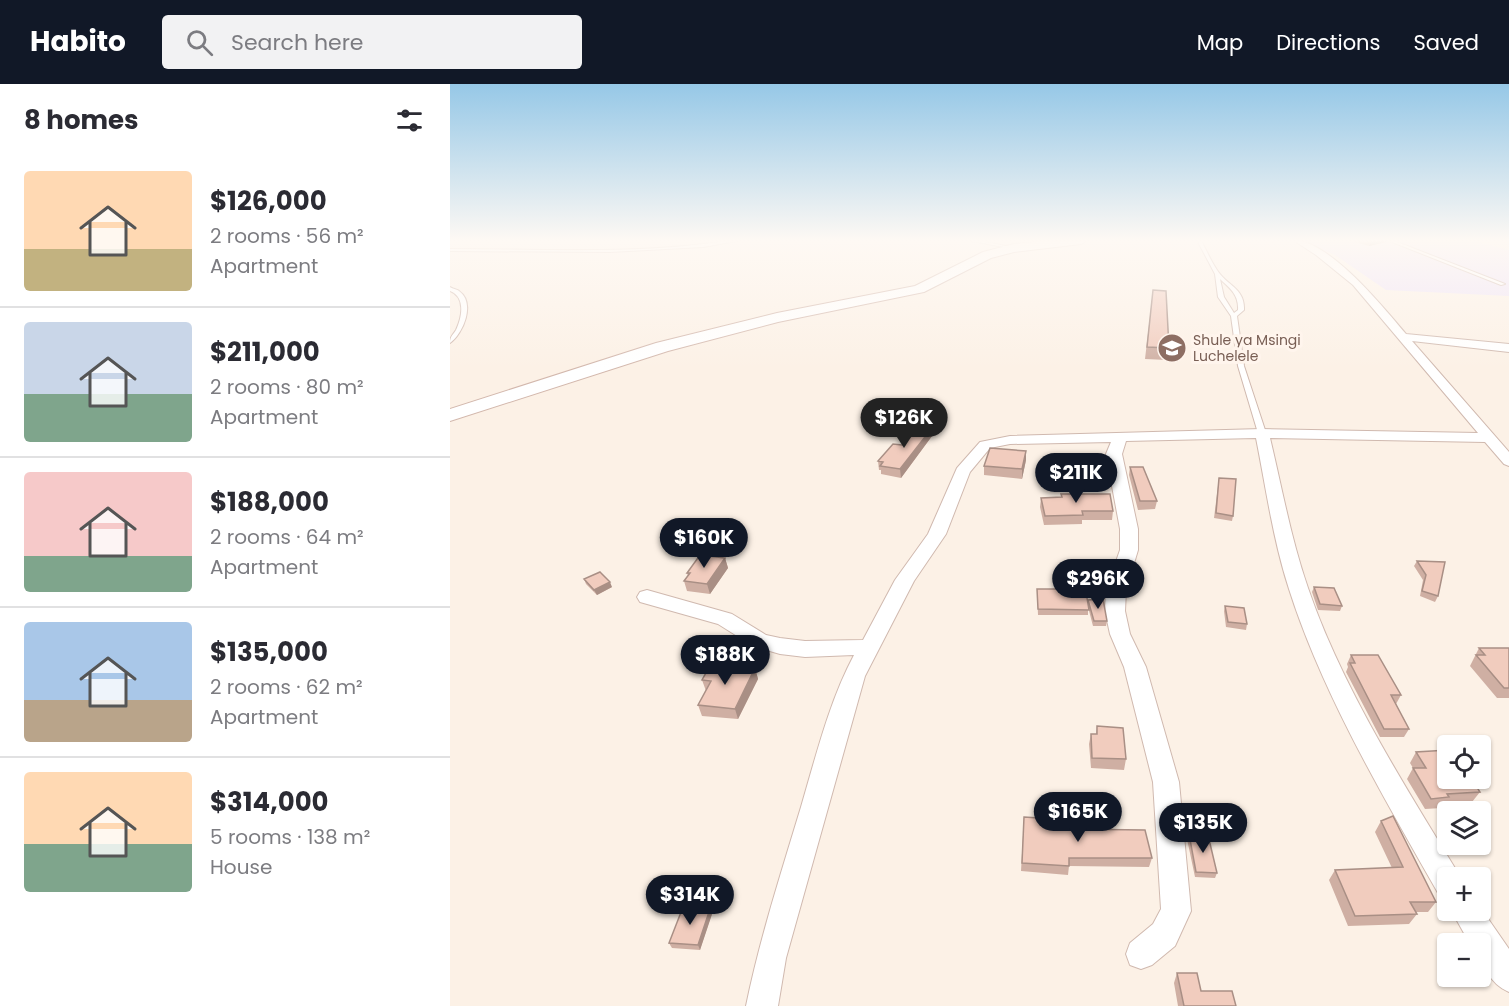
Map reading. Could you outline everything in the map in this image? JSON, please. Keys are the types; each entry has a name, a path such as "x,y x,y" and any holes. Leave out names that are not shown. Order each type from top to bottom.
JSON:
{"main road":[{"path":"450,415 680,342 777,318 919,289 930,283"}],"street":[{"path":"1356,283 1509,461"},
{"path":"1404,337 1509,348"},
{"path":"762,1006 771,958 854,676 905,579 937,534 963,471 985,445 1010,440 1262,433 1487,438"},
{"path":"1262,433 1299,590 1341,691 1362,733 1439,867"},
{"path":"1120,436 1114,454 1129,529 1129,549 1116,590 1115,611 1120,634 1135,667 1166,782 1176,910 1164,935 1141,954"},
{"path":"646,597 725,619 760,641 780,646 805,649 869,647"},
{"path":"1472,921 1509,976"}],"lane":[{"path":"1219,283 1221,297 1234,316 1241,366 1262,433"},
{"path":"1228,283 1241,301 1241,310 1234,316"},
{"path":"450,289 458,292 463,300 464,316 458,334 450,341"}],"shaded area":[{"path":"1376,283 1509,283 1509,296 1386,290"}],"building":[{"path":"1153,290 1166,291 1169,348 1147,347"},
{"path":"926,422 932,428 900,469 880,466 883,462 878,461 893,444 902,445"},
{"path":"990,448 1026,451 1022,469 984,466"},
{"path":"1130,467 1143,467 1157,501 1140,501"},
{"path":"1219,478 1236,479 1233,516 1216,513"},
{"path":"1061,494 1110,494 1113,511 1082,511 1083,515 1045,516 1041,498 1062,497"},
{"path":"700,555 725,558 707,584 684,581 690,573 687,573"},
{"path":"1417,561 1445,562 1438,596 1422,591 1426,575"},
{"path":"600,572 610,582 594,590 584,579"},
{"path":"1055,580 1084,580 1089,610 1038,609 1037,589 1056,589"},
{"path":"1314,587 1334,588 1342,606 1320,604"},
{"path":"1103,599 1107,621 1094,621 1088,600"},
{"path":"1225,606 1244,608 1247,624 1228,622"},
{"path":"1479,648 1509,648 1509,688 1504,688 1476,655 1485,655"},
{"path":"1351,655 1378,655 1401,695 1391,695 1409,729 1384,729 1350,663 1355,663"},
{"path":"711,664 755,668 735,709 698,705 711,681 702,680"},
{"path":"1097,726 1123,728 1126,759 1092,758 1091,734 1097,734"},
{"path":"1437,751 1437,789 1478,789 1480,792 1447,794 1449,797 1431,799 1413,768 1426,768 1416,752"},
{"path":"1393,816 1436,902 1410,902 1417,914 1355,916 1335,870 1403,867 1381,821"},
{"path":"1024,817 1068,820 1068,829 1145,830 1152,858 1069,858 1069,866 1022,863"},
{"path":"1189,834 1208,835 1217,873 1196,872"},
{"path":"683,907 710,909 698,945 669,943"},
{"path":"1177,973 1197,973 1201,991 1232,991 1236,1006 1184,1006"}],"place":[{"name":"Shule ya Msingi Luchelele","path":"1172,348"}]}
